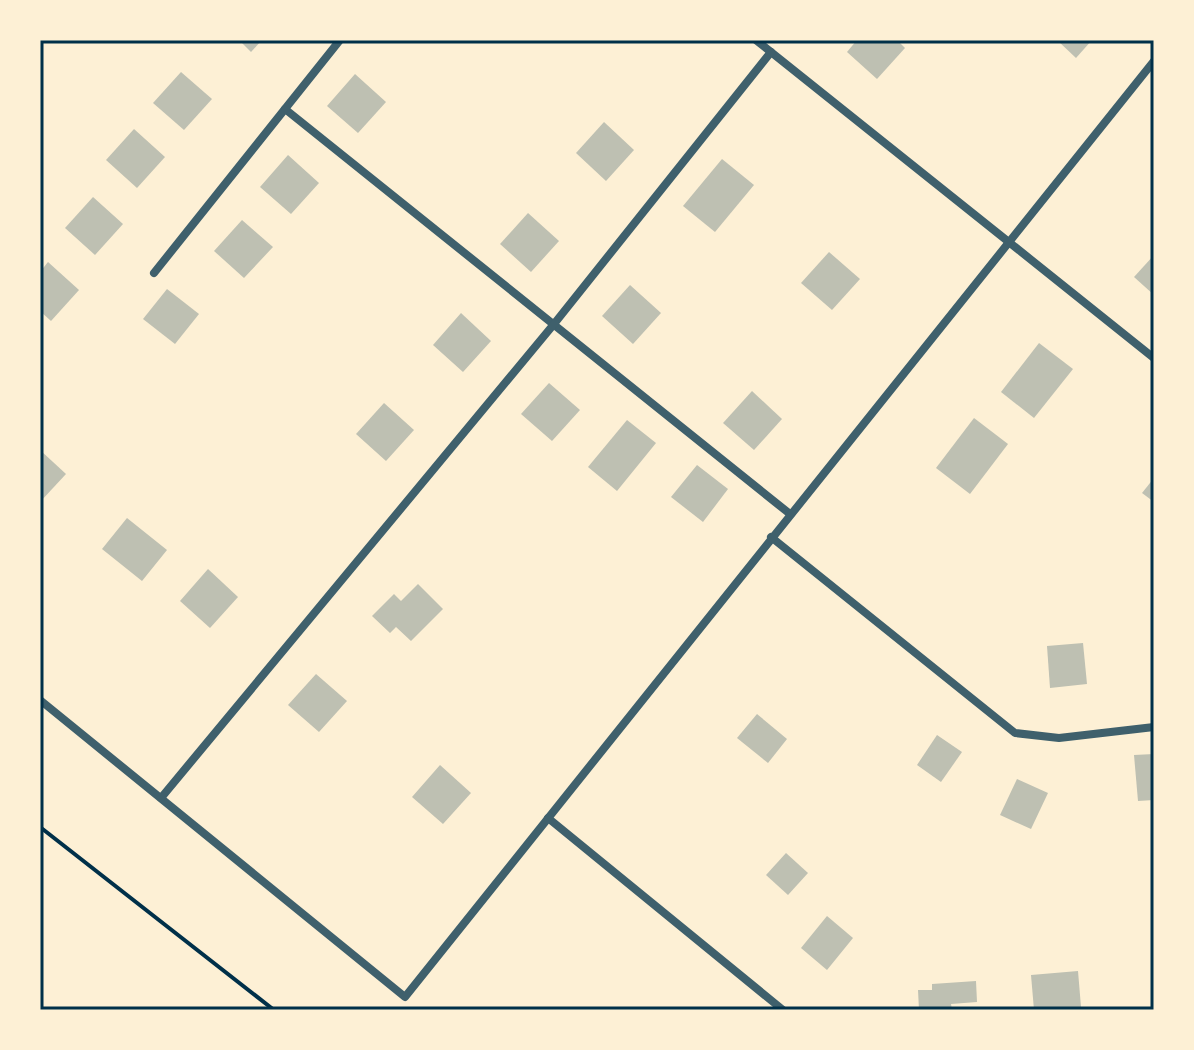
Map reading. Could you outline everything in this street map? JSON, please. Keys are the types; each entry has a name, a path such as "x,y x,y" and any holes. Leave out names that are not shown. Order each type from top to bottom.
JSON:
{"street":[{"path":"154,273 340,40"},
{"path":"756,40 1154,358"},
{"path":"161,798 554,324 771,52"},
{"path":"40,700 405,997 1154,61"},
{"path":"285,109 790,514"},
{"path":"771,537 1015,733 1059,738 1154,727"},
{"path":"548,818 783,1010"}],"path":[{"path":"40,827 274,1010"}],"building":[{"path":"239,40 262,40 251,52"},
{"path":"857,40 897,40 905,48 877,79 847,52"},
{"path":"1057,40 1092,40 1076,58"},
{"path":"181,72 212,99 184,130 153,103"},
{"path":"355,74 386,102 358,133 327,106"},
{"path":"604,122 634,150 606,181 576,153"},
{"path":"134,129 165,157 137,188 106,160"},
{"path":"288,155 319,183 291,214 260,187"},
{"path":"722,159 754,185 715,232 683,206"},
{"path":"93,197 123,224 95,255 65,228"},
{"path":"528,213 559,241 531,272 500,244"},
{"path":"242,220 273,247 244,278 214,251"},
{"path":"829,252 860,279 832,310 801,283"},
{"path":"1154,255 1154,295 1134,277"},
{"path":"48,262 79,290 51,321 40,311 40,272"},
{"path":"630,285 661,313 633,344 602,316"},
{"path":"167,289 199,314 175,344 143,319"},
{"path":"461,313 491,341 463,372 433,345"},
{"path":"1039,343 1073,369 1034,418 1001,392"},
{"path":"549,383 580,410 552,441 521,414"},
{"path":"752,391 782,419 754,450 723,423"},
{"path":"384,403 414,430 386,461 356,434"},
{"path":"974,418 1008,444 970,494 936,468"},
{"path":"627,420 656,443 617,491 588,467"},
{"path":"40,450 66,474 40,502"},
{"path":"697,465 728,489 703,522 671,497"},
{"path":"1154,478 1154,502 1142,493"},
{"path":"127,518 167,550 142,581 102,549"},
{"path":"208,569 238,597 210,628 180,601"},
{"path":"418,584 443,609 411,641 396,627 390,633 372,616 394,594 401,601"},
{"path":"1083,643 1087,684 1050,688 1047,646"},
{"path":"316,674 347,701 319,732 288,705"},
{"path":"757,714 787,739 768,763 737,738"},
{"path":"937,735 962,752 941,782 917,765"},
{"path":"1154,754 1154,800 1138,801 1134,755"},
{"path":"440,765 471,793 443,824 412,797"},
{"path":"1017,779 1048,793 1031,829 1000,815"},
{"path":"786,853 808,873 788,895 766,875"},
{"path":"827,916 853,938 827,970 801,948"},
{"path":"1078,971 1081,1007 1034,1010 1031,975"},
{"path":"976,981 977,1002 951,1004 952,1010 919,1010 918,990 932,990 932,984"}]}
